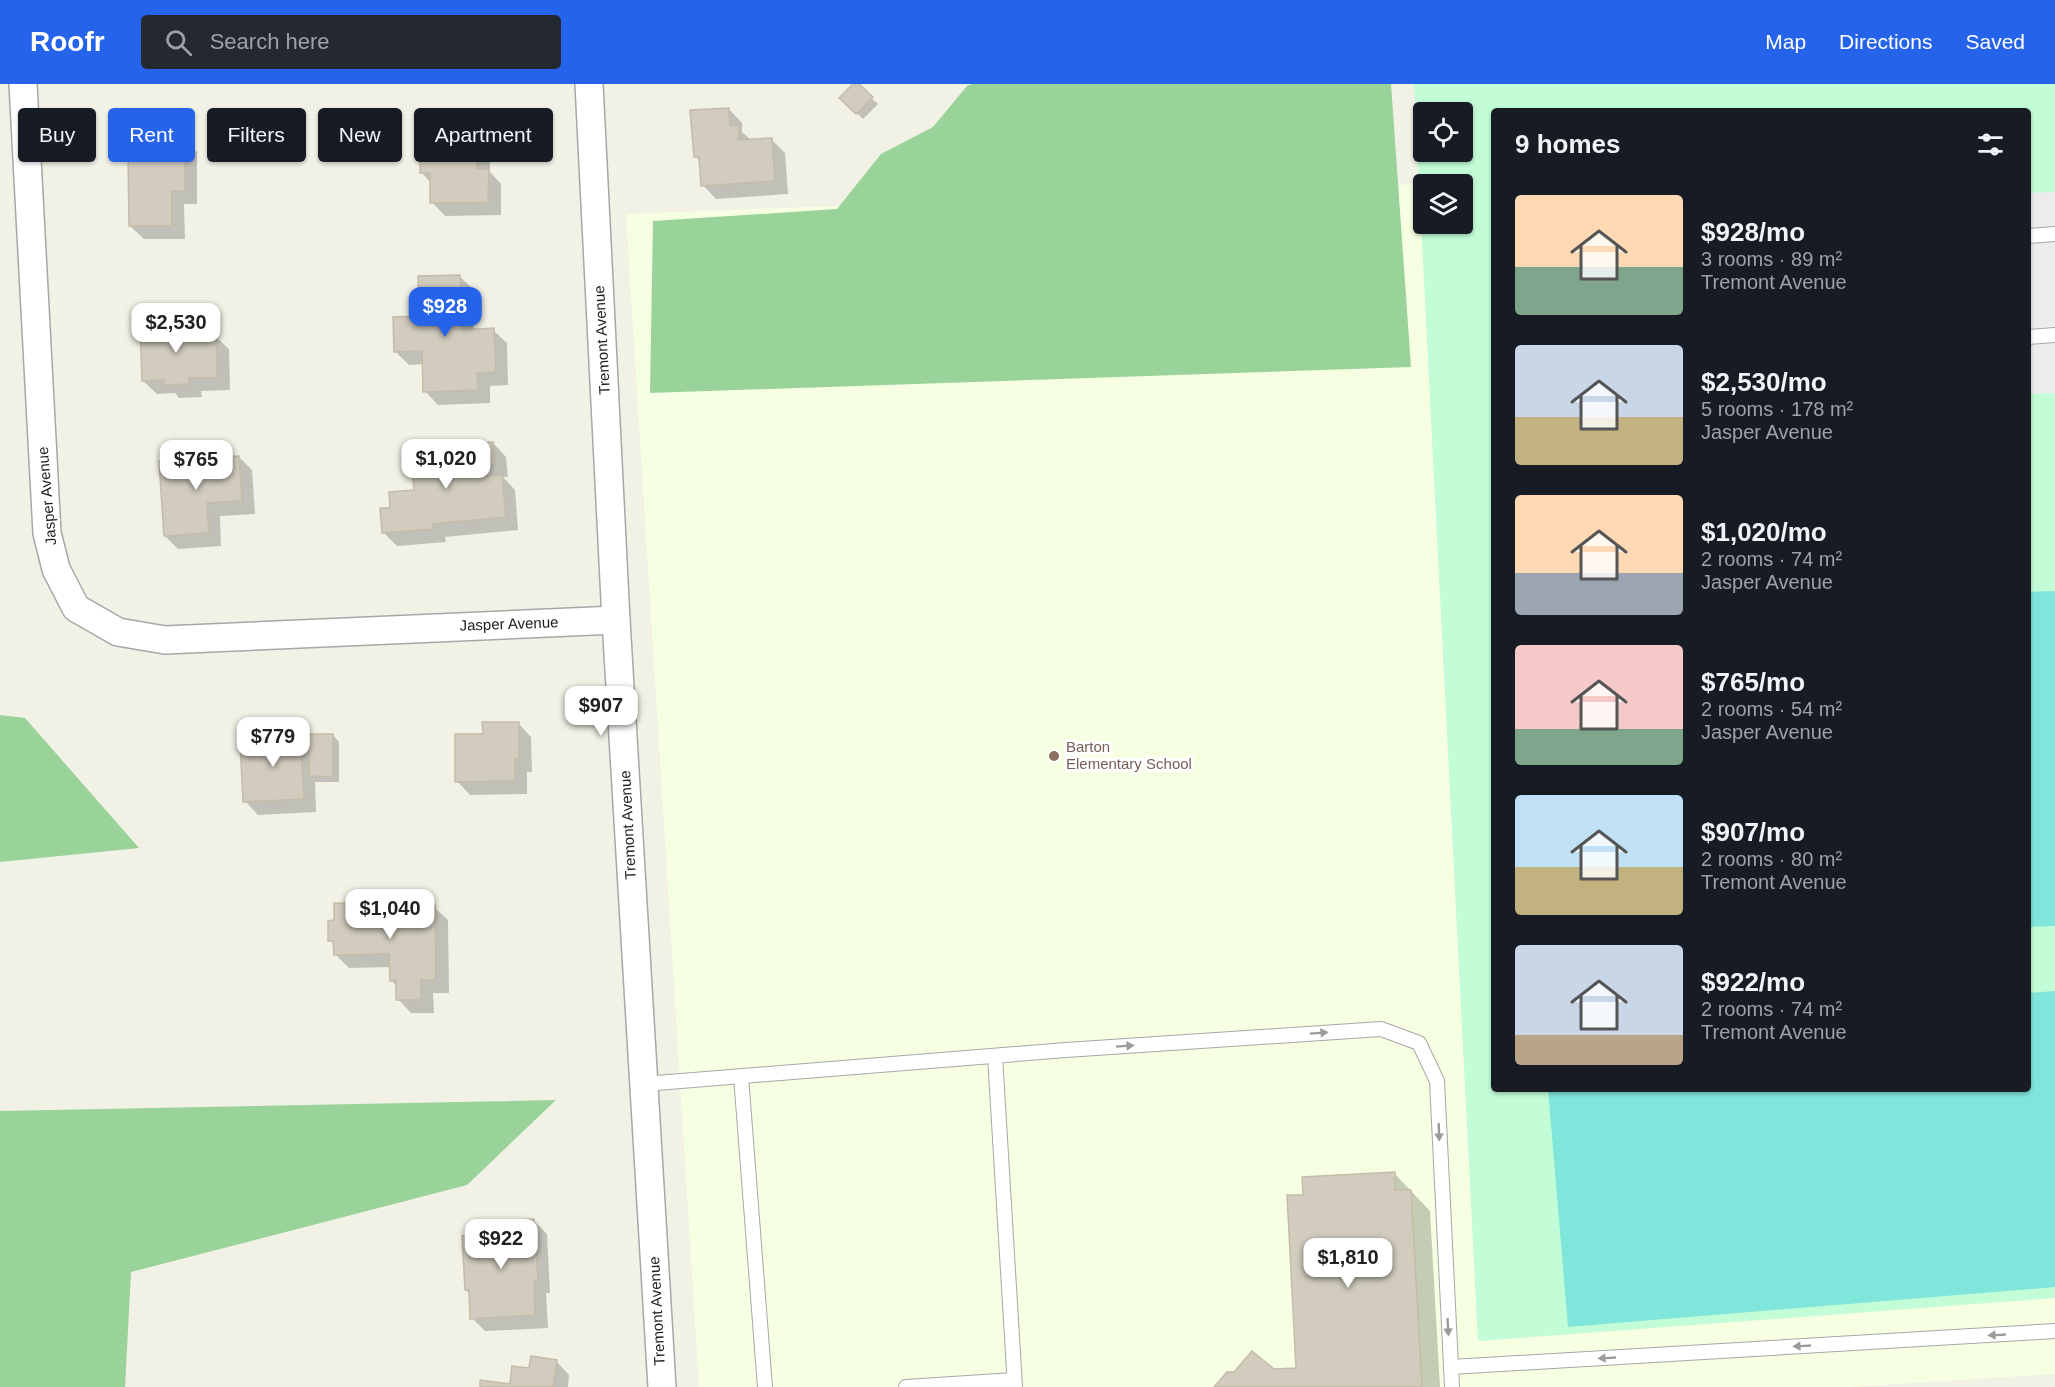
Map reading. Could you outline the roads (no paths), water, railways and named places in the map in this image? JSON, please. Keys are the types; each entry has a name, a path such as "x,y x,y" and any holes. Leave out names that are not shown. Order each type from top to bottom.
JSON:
{"street":[{"name":"Jasper Avenue","path":"23,84 47,533 56,570 76,608 118,632 165,640 616,620"},
{"name":"Tremont Avenue","path":"589,84 616,620 662,1387"}],"lane":[{"path":"2031,236 2055,234"},
{"path":"2031,337 2055,336"},
{"path":"644,1084 1066,1050 1382,1029 1419,1043 1437,1081 1452,1387"},
{"path":"906,1387 1015,1384 995,1056"},
{"path":"741,1076 765,1387"},
{"path":"1451,1367 2055,1331"}],"place":[{"name":"Barton Elementary School","path":"1054,756"}]}
